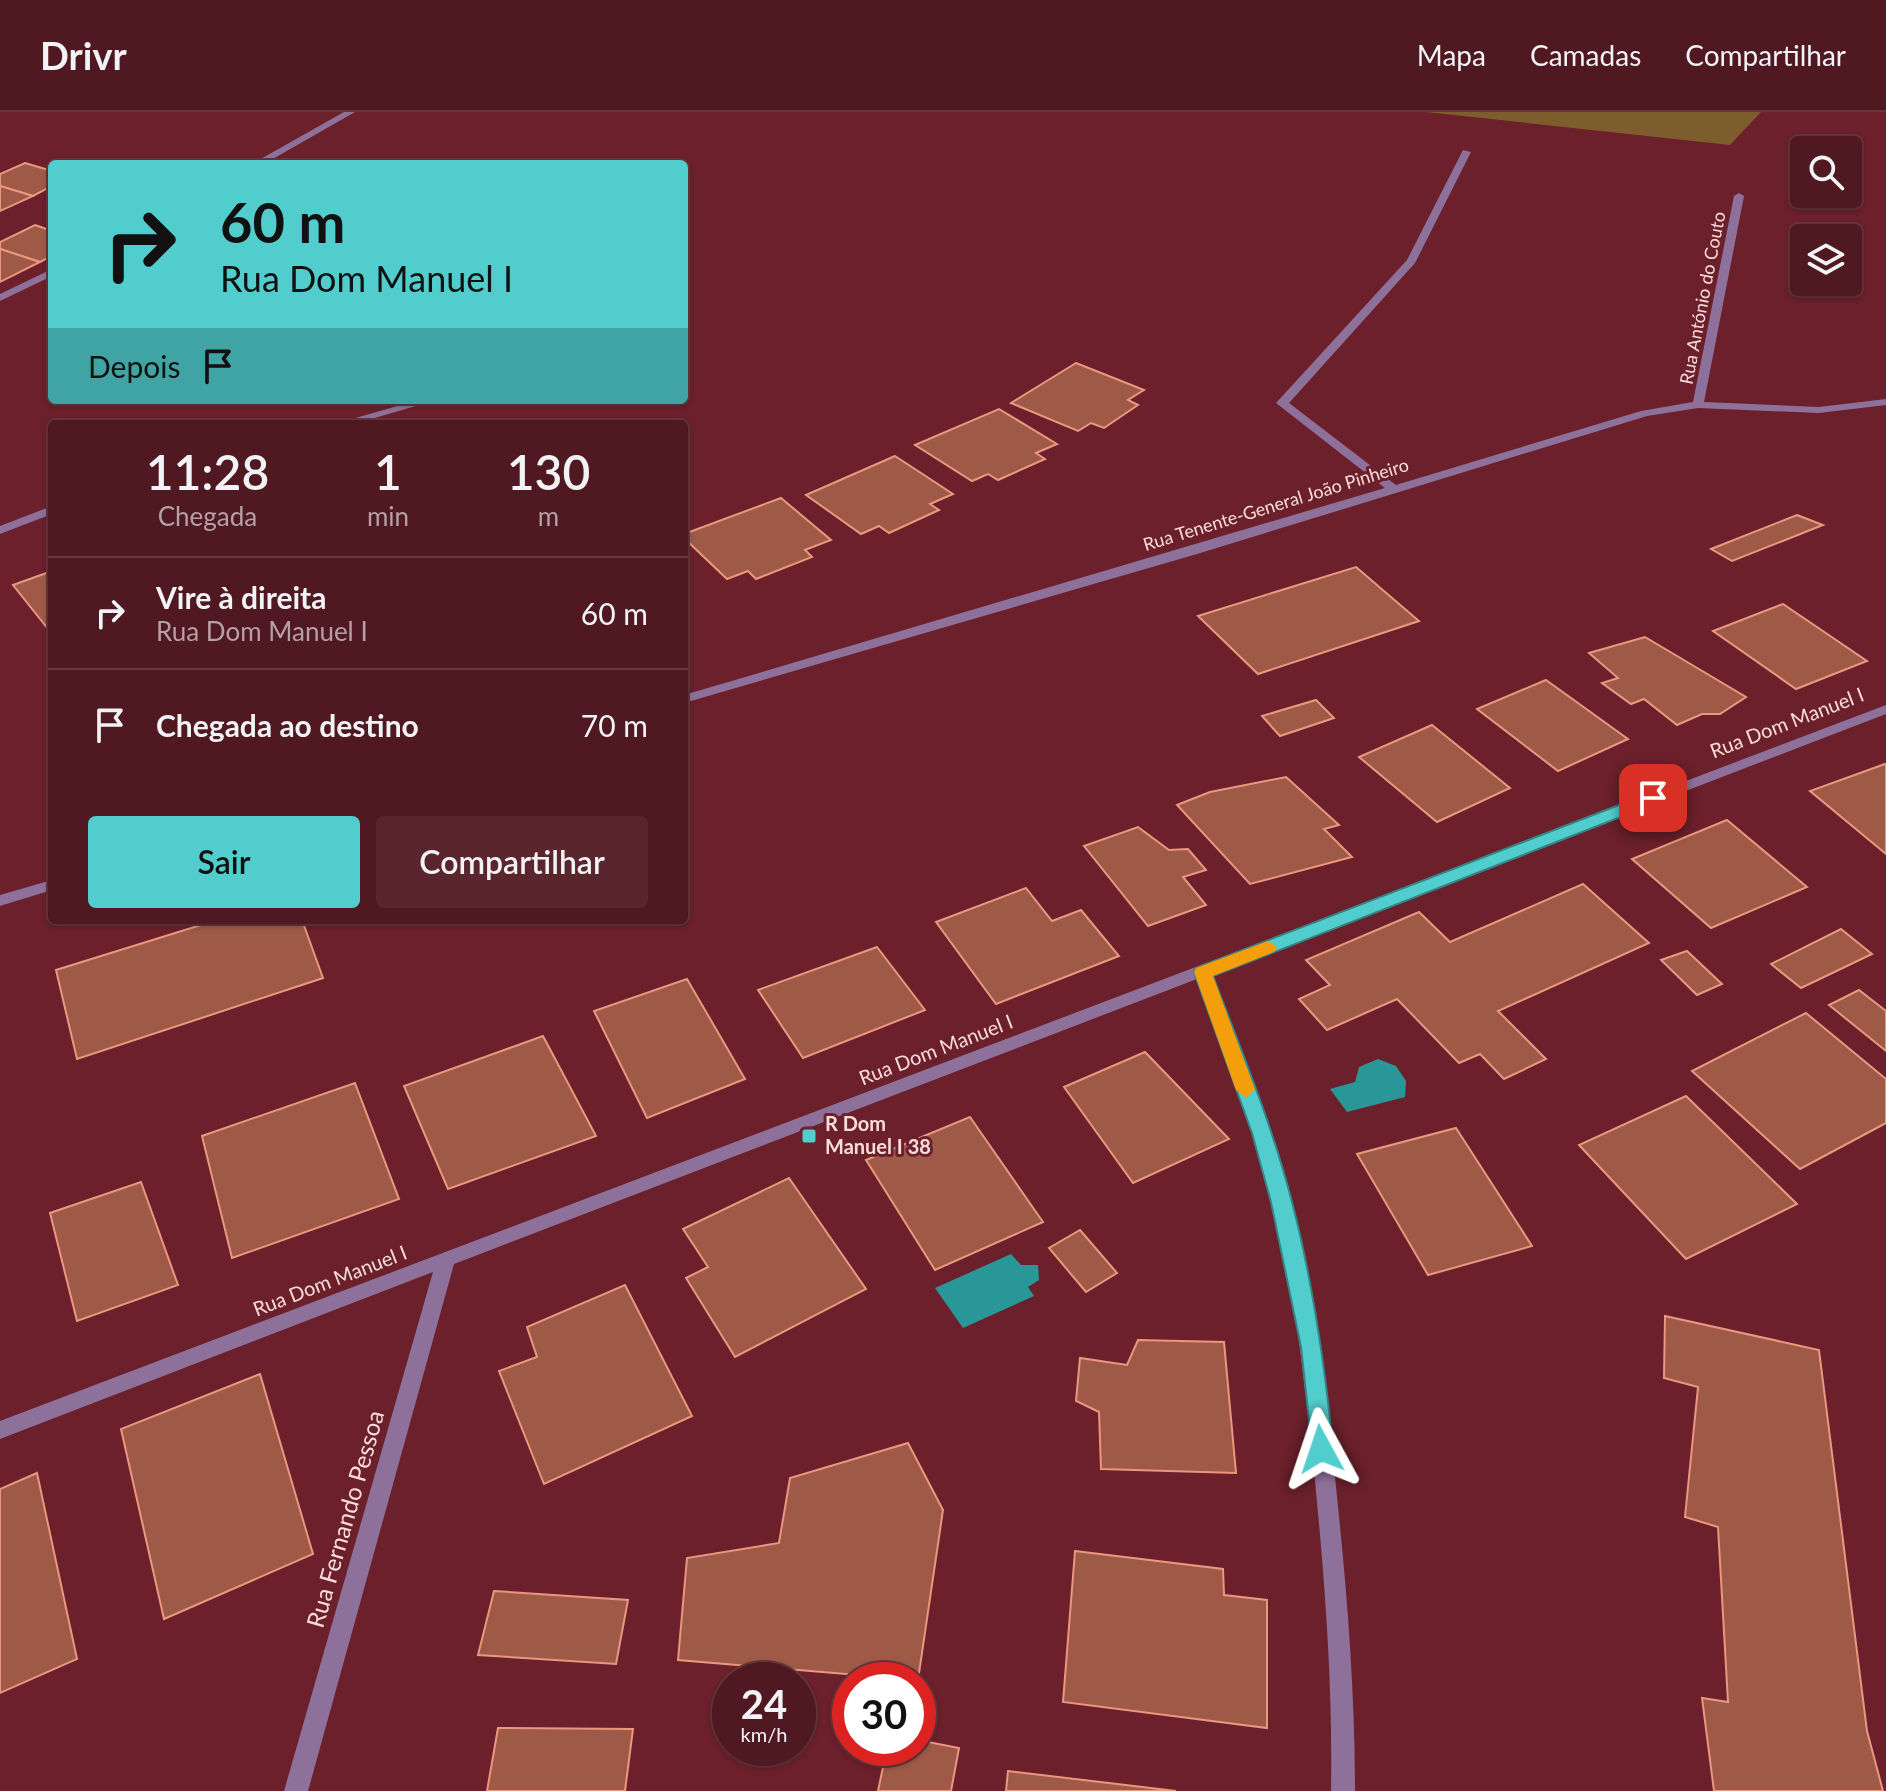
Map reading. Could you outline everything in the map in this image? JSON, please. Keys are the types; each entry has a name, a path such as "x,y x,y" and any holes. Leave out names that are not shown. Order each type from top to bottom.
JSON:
{"street":[{"path":"264,160 351,112"},
{"path":"1395,490 1282,403 1411,261 1466,152"},
{"name":"Rua António do Couto","path":"1698,405 1739,196"},
{"path":"0,298 48,274"},
{"name":"Rua Tenente-General João Pinheiro","path":"688,698 1395,490 1645,413 1698,405 1819,410 1886,402"},
{"path":"356,420 416,404"},
{"path":"0,530 48,512"},
{"name":"Rua Dom Manuel I","path":"0,1430 1886,709"},
{"path":"0,901 48,886"},
{"path":"1203,972 1262,1133 1282,1202 1312,1347 1337,1579 1345,1698 1343,1791"},
{"name":"Rua Fernando Pessoa","path":"296,1791 446,1261"}],"shaded area":[{"path":"1426,112 1761,112 1730,145"}],"water":[{"path":"1378,1059 1396,1066 1406,1081 1405,1097 1347,1112 1330,1089 1355,1082 1359,1067"},
{"path":"1011,1254 1021,1265 1038,1265 1039,1280 1028,1287 1034,1296 963,1328 935,1288"}],"building":[{"path":"25,163 48,170 48,188 33,196 0,186 0,174"},
{"path":"0,186 33,196 0,211"},
{"path":"35,225 48,230 48,258 40,262 0,249 0,242"},
{"path":"0,249 40,262 0,282"},
{"path":"1076,363 1144,390 1128,400 1138,405 1104,428 1091,423 1078,431 1011,403"},
{"path":"999,409 1057,444 1036,453 1045,459 998,480 988,474 972,481 915,445"},
{"path":"895,456 953,494 930,504 939,510 889,533 879,526 861,534 806,495"},
{"path":"781,498 831,540 805,550 812,557 756,579 748,571 727,579 688,542 688,533"},
{"path":"1797,515 1823,525 1732,561 1711,549"},
{"path":"1356,567 1419,621 1258,674 1198,616"},
{"path":"48,572 48,629 13,585"},
{"path":"1783,604 1867,661 1796,689 1713,631"},
{"path":"1645,637 1746,697 1720,714 1702,714 1677,725 1644,699 1631,704 1602,683 1618,678 1589,653"},
{"path":"1546,680 1628,739 1558,771 1477,709"},
{"path":"1316,700 1334,718 1280,736 1262,716"},
{"path":"1432,725 1510,788 1437,822 1359,757"},
{"path":"1886,765 1886,854 1810,791"},
{"path":"1286,777 1339,825 1324,829 1352,857 1250,884 1177,805 1210,792"},
{"path":"1727,820 1807,887 1711,928 1632,859"},
{"path":"1138,827 1169,850 1188,849 1206,870 1183,877 1206,905 1148,926 1084,846"},
{"path":"1583,884 1649,943 1498,1011 1546,1059 1504,1079 1480,1054 1459,1063 1397,999 1327,1030 1299,999 1330,985 1306,960 1419,912 1450,942"},
{"path":"1026,888 1052,921 1081,910 1119,956 996,1004 936,922"},
{"path":"204,924 303,924 323,978 77,1059 56,970"},
{"path":"1841,929 1872,954 1801,988 1771,964"},
{"path":"877,947 925,1010 803,1058 758,990"},
{"path":"1687,951 1722,984 1697,995 1661,960"},
{"path":"687,979 745,1079 647,1118 594,1011"},
{"path":"1859,990 1886,1011 1886,1051 1829,1005"},
{"path":"1806,1013 1886,1079 1886,1123 1800,1169 1692,1071"},
{"path":"543,1036 596,1136 448,1189 404,1086"},
{"path":"1145,1052 1229,1139 1133,1183 1064,1087"},
{"path":"355,1083 399,1199 232,1258 202,1136"},
{"path":"1686,1096 1797,1204 1686,1259 1579,1145"},
{"path":"970,1117 1043,1222 935,1270 866,1160"},
{"path":"1456,1128 1532,1246 1428,1275 1357,1154"},
{"path":"789,1178 866,1289 735,1357 686,1278 708,1267 683,1229"},
{"path":"141,1182 178,1285 77,1321 50,1213"},
{"path":"1080,1230 1117,1273 1086,1292 1049,1248"},
{"path":"625,1285 692,1416 544,1484 499,1371 537,1357 527,1327"},
{"path":"1665,1316 1819,1350 1867,1731 1883,1791 1714,1791 1702,1698 1728,1702 1718,1527 1685,1517 1698,1387 1664,1378"},
{"path":"1138,1340 1224,1342 1236,1473 1101,1469 1099,1412 1076,1401 1080,1358 1127,1365"},
{"path":"260,1374 313,1554 164,1619 121,1429"},
{"path":"908,1443 943,1510 921,1662 832,1662 832,1673 816,1672 816,1662 678,1660 687,1558 779,1543 790,1478"},
{"path":"37,1473 77,1659 0,1693 0,1489"},
{"path":"1075,1551 1223,1569 1224,1595 1267,1600 1267,1728 1063,1702"},
{"path":"494,1591 628,1600 616,1664 478,1655"},
{"path":"498,1728 633,1729 625,1791 487,1791"},
{"path":"936,1744 959,1748 951,1791 878,1791 883,1766 936,1766"},
{"path":"1008,1771 1176,1791 1006,1791"}],"slow traffic":[{"path":"1246,1090 1203,972 1268,947"}],"place":[{"name":"R Dom Manuel I 38","path":"809,1136"}],"route":[{"path":"1321,1449 1312,1347 1282,1202 1262,1133 1203,972 1653,798"}]}
